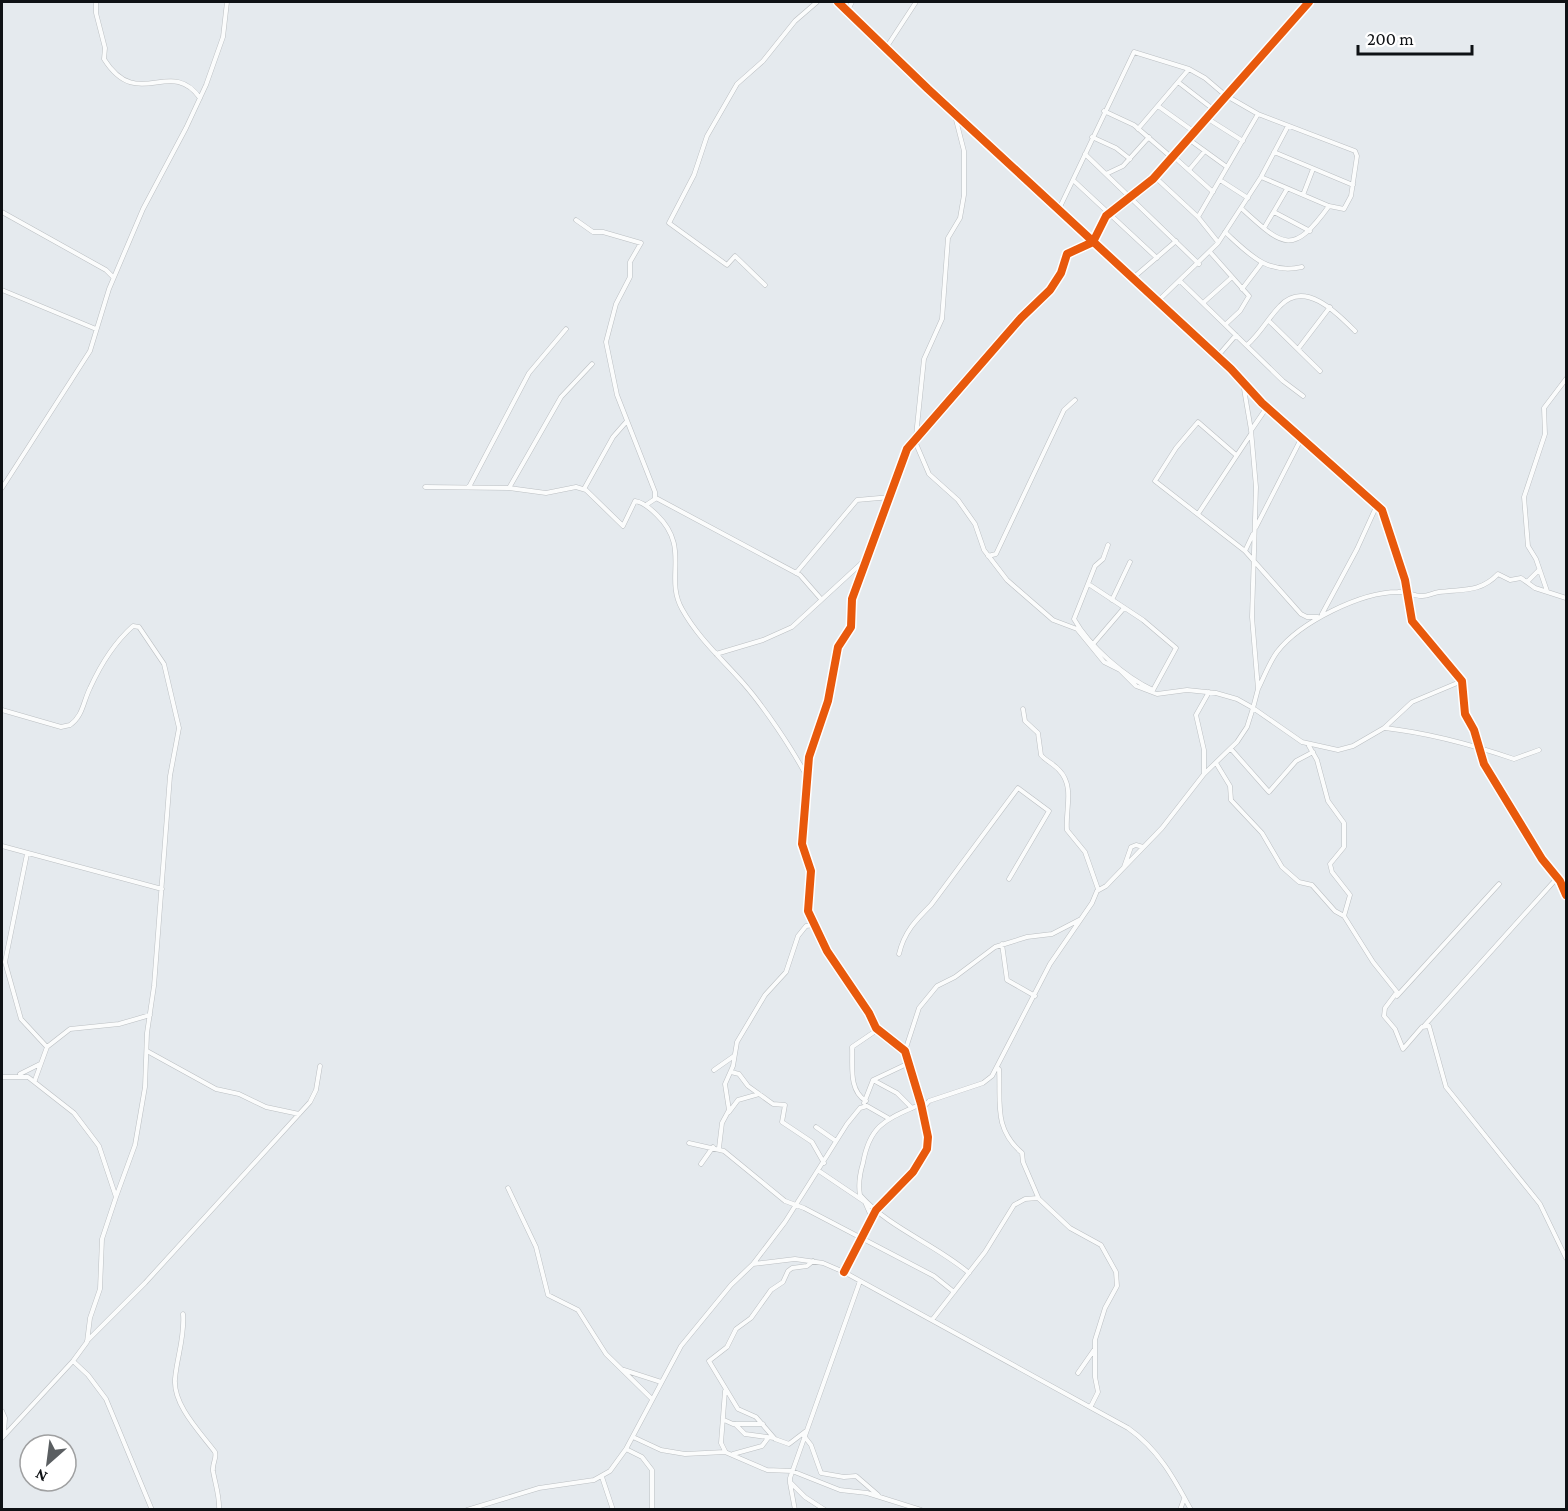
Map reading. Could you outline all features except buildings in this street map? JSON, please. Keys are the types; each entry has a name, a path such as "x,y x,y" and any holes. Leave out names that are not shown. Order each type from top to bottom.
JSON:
{"street":[{"path":"96,2 96,13 105,48 103,57 119,76 137,86 176,81 192,88 200,99"},
{"path":"2,488 84,363 116,271 152,189 200,99 220,46 227,2"},
{"path":"765,285 735,256 727,264 669,223 694,175 707,136 737,84 763,60 795,21 817,2"},
{"path":"838,2 1092,242 1158,301 1267,408 1377,505 1387,521 1407,592 1408,612 1417,631 1462,681 1465,714 1474,730 1478,749 1536,850 1558,877 1566,895"},
{"path":"848,11 852,2"},
{"path":"886,48 916,2"},
{"path":"844,1272 871,1217 898,1184 912,1174 927,1149 928,1137 922,1106 905,1051 877,1030 869,1013 827,951 808,910 811,871 802,844 808,757 828,700 838,646 851,627 852,599 866,559 891,497 904,456 915,438 937,417 1021,318 1032,310 1050,290 1061,273 1067,254 1092,242 1108,214 1155,177 1205,117 1309,2"},
{"path":"1059,209 1134,52 1189,69 1205,78 1225,95 1258,114 1354,151 1357,159 1347,207 1340,210 1261,177"},
{"path":"1138,129 1189,69"},
{"path":"1178,82 1213,109"},
{"path":"1158,106 1193,131"},
{"path":"1104,111 1149,137 1213,192"},
{"path":"954,112 964,151 964,195 960,218 948,238 942,319 923,363 923,380 915,438 929,474 958,500 975,524 981,546 1007,580 1024,593 1042,612 1058,622 1074,626 1104,662 1120,670 1131,683 1152,691 1209,692 1237,699 1309,746 1338,750 1348,748 1384,728 1412,702 1462,681"},
{"path":"1198,217 1258,114"},
{"path":"1205,117 1243,141"},
{"path":"1158,301 1199,264 1218,243 1261,177 1288,126"},
{"path":"1092,137 1116,148 1131,159"},
{"path":"1106,174 1123,166 1149,137"},
{"path":"1187,138 1227,167"},
{"path":"1189,170 1204,152"},
{"path":"1274,152 1353,185"},
{"path":"1085,154 1199,264"},
{"path":"1303,195 1314,169"},
{"path":"1155,177 1198,217 1218,243"},
{"path":"1073,180 1157,258"},
{"path":"1220,180 1248,198"},
{"path":"1264,228 1287,189"},
{"path":"1241,208 1264,228 1284,241 1302,238 1329,206"},
{"path":"2,212 110,273 114,278"},
{"path":"1274,212 1310,231"},
{"path":"576,220 593,232 603,232 640,243 631,258 630,277 616,304 606,342 615,387 656,498 796,573 821,599"},
{"path":"1225,232 1261,264 1282,270 1302,267"},
{"path":"1133,278 1176,241"},
{"path":"1210,252 1249,296 1226,324"},
{"path":"1242,289 1261,264"},
{"path":"110,273 116,271"},
{"path":"1203,303 1231,278"},
{"path":"1180,281 1283,381 1303,396"},
{"path":"2,290 96,329"},
{"path":"1247,345 1270,322 1281,305 1296,298 1316,299 1330,307 1355,331"},
{"path":"1298,349 1330,307"},
{"path":"1270,322 1320,371"},
{"path":"469,487 529,373 566,329"},
{"path":"1217,357 1236,335"},
{"path":"509,488 561,397 592,364"},
{"path":"1547,592 1536,559 1528,546 1524,495 1545,434 1544,408 1566,379"},
{"path":"1243,382 1252,432 1256,487 1252,633 1258,689"},
{"path":"988,556 996,554 1064,410 1075,400"},
{"path":"1198,514 1267,408"},
{"path":"584,489 614,437 627,421"},
{"path":"1236,455 1198,422 1156,477 1158,484 1245,551 1301,614 1307,617 1320,616"},
{"path":"1245,551 1302,437"},
{"path":"425,488 509,488 546,493 576,487 584,489 623,526 635,501 646,506 671,531 678,563 676,582 679,603 703,641 756,699 806,775"},
{"path":"796,573 857,500 891,497"},
{"path":"646,506 656,498"},
{"path":"1320,616 1372,521 1377,505"},
{"path":"1108,545 1103,558 1095,567 1090,585 1074,619 1094,644 1130,678 1152,691"},
{"path":"716,654 763,640 792,627 866,559"},
{"path":"1112,600 1130,562"},
{"path":"1527,582 1539,570"},
{"path":"969,1273 876,1210 860,1195 860,1179 869,1141 877,1127 888,1118 922,1106 942,1095 983,1083 992,1076 1050,964 1082,918 1098,890 1106,886 1162,828 1204,774 1231,749 1247,727 1258,689 1278,651 1320,616 1363,598 1395,592 1407,592 1423,597 1465,590 1489,584 1498,574 1510,580 1521,578 1547,592 1566,598"},
{"path":"1090,585 1176,648 1152,691"},
{"path":"1094,644 1124,608"},
{"path":"2,710 61,727 70,725 82,711 89,690 111,652 133,626 139,627 164,664 179,728 170,776 146,1087 139,1113 138,1133 102,1239 100,1289 90,1318 87,1342"},
{"path":"1158,682 1167,693"},
{"path":"1204,774 1204,750 1196,718 1209,692"},
{"path":"1023,709 1025,721 1038,733 1041,755 1060,771 1064,778 1069,792 1067,830 1085,852 1098,890"},
{"path":"1384,728 1460,742 1478,749 1498,752 1514,759 1539,750"},
{"path":"1309,746 1313,752 1328,801 1344,826 1344,847 1330,864 1332,872 1350,895 1344,916"},
{"path":"1231,749 1269,792 1296,761 1313,752"},
{"path":"1216,763 1230,786 1231,800 1262,833 1282,867 1299,882 1312,885 1335,911 1344,916 1373,962 1395,988 1395,998"},
{"path":"899,954 904,938 916,918 932,905 1018,788 1049,811 1009,879"},
{"path":"1124,867 1131,847 1136,845 1143,847"},
{"path":"2,846 162,889"},
{"path":"27,854 5,962 21,1019 46,1047"},
{"path":"1499,884 1383,1013 1395,1029 1401,1047 1407,1047 1558,877"},
{"path":"905,1051 919,1008 937,986 955,977 977,958 1002,944 1052,934 1082,918"},
{"path":"728,1113 725,1084 731,1072 737,1042 768,991 786,972 798,936 806,926 815,925"},
{"path":"1002,944 1007,980 1035,996"},
{"path":"35,1080 46,1047 70,1029 119,1024 150,1015"},
{"path":"1424,1026 1428,1025 1431,1030 1446,1087 1540,1204 1566,1258"},
{"path":"877,1030 852,1047 854,1086 864,1103 888,1118"},
{"path":"147,1051 216,1089 239,1094 266,1107 299,1114"},
{"path":"714,1070 735,1055"},
{"path":"2,1077 19,1075 41,1063"},
{"path":"467,1509 539,1488 584,1483 602,1477 615,1466 681,1346 731,1285 753,1264 795,1207 836,1141 864,1103 873,1080 909,1063"},
{"path":"3,1437 73,1361 87,1342 145,1283 299,1114 314,1096 320,1066"},
{"path":"998,1067 997,1087 1002,1127 1011,1143 1022,1153 1023,1162 1038,1198 1070,1228 1101,1245 1114,1265 1117,1287 1100,1322 1094,1350 1098,1392 1091,1406"},
{"path":"731,1072 739,1074 759,1094 775,1105 785,1106 782,1122 812,1142 824,1163"},
{"path":"19,1075 35,1080 47,1095 65,1105 88,1129 102,1154 116,1197"},
{"path":"873,1080 897,1093 912,1108"},
{"path":"701,1164 716,1147 722,1123 737,1100 759,1094"},
{"path":"816,1127 836,1141"},
{"path":"689,1143 716,1147 795,1207 804,1208 860,1240 934,1276 954,1292"},
{"path":"819,1171 865,1202 871,1217"},
{"path":"508,1188 536,1247 548,1295 578,1310 598,1344 652,1399"},
{"path":"932,1320 969,1273 1017,1203 1029,1198 1038,1198"},
{"path":"753,1264 777,1259 813,1261 844,1272 1091,1406 1148,1443 1164,1462 1191,1509"},
{"path":"775,1439 763,1424 750,1414 738,1409 709,1363 710,1359 727,1347 736,1329 751,1317 771,1290 783,1282 788,1271 792,1268 807,1266 813,1261"},
{"path":"795,1509 790,1482 792,1472 860,1281"},
{"path":"183,1314 184,1338 176,1369 175,1390 185,1411 215,1452 213,1468 219,1509"},
{"path":"1078,1373 1094,1350"},
{"path":"73,1361 88,1375 106,1399 152,1509"},
{"path":"622,1369 661,1382"},
{"path":"724,1388 722,1443 725,1452"},
{"path":"2,1411 3,1437"},
{"path":"724,1420 735,1424 763,1424"},
{"path":"735,1424 746,1434 789,1444 806,1431"},
{"path":"804,1436 811,1445 821,1473 844,1477 856,1476 884,1498"},
{"path":"633,1437 661,1450 685,1454 725,1452 767,1470 792,1472 840,1490 867,1493 921,1509"},
{"path":"733,1454 762,1446 768,1438"},
{"path":"626,1449 642,1457 652,1470 652,1509"},
{"path":"602,1477 613,1509"},
{"path":"790,1482 805,1497 825,1509"},
{"path":"1180,1509 1185,1498"}],"cycle path":[{"path":"838,2 928,89 1231,369 1262,403 1382,510 1405,580 1412,621 1462,681 1465,714 1474,730 1484,764 1542,859 1560,881 1566,895"},
{"path":"844,1272 876,1210 913,1172 927,1149 928,1137 905,1051 876,1028 869,1013 827,951 808,911 811,871 802,844 809,757 828,701 838,647 851,627 852,599 907,449 1021,318 1050,290 1061,273 1067,254 1093,242 1106,216 1153,179 1309,2"}]}
